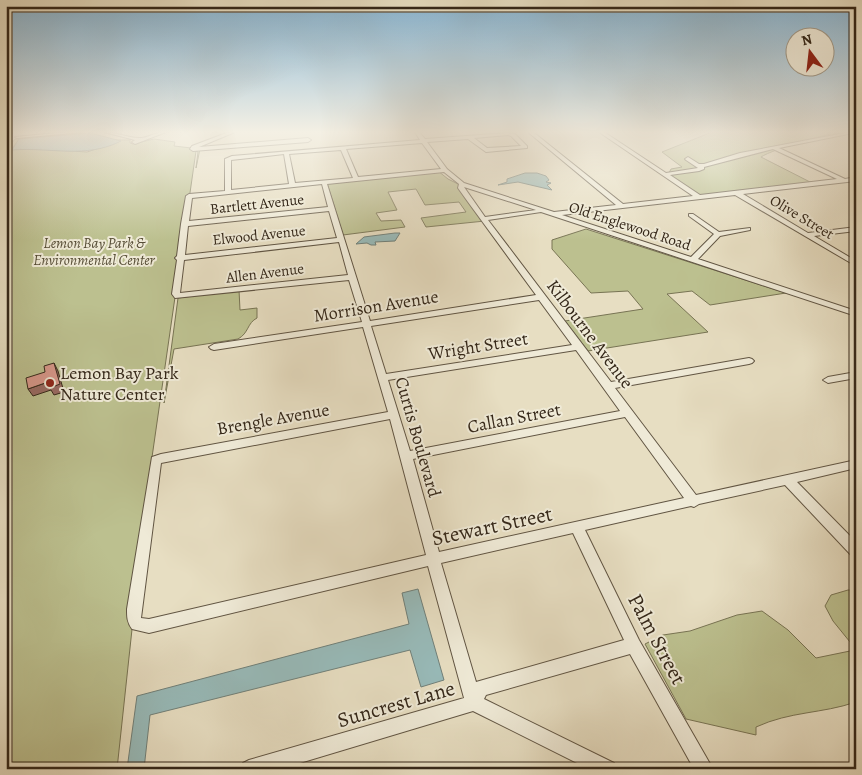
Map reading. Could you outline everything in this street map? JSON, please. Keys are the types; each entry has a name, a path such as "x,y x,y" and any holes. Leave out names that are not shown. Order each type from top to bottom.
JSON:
{"street":[{"path":"228,168 228,191"},
{"path":"289,168 292,185"},
{"path":"351,168 356,179"},
{"path":"574,168 621,206"},
{"path":"655,168 698,197"},
{"path":"665,175 701,168"},
{"path":"817,168 843,180"},
{"path":"180,258 188,199 192,195 445,170"},
{"name":"Old Englewood Road","path":"445,170 462,184 541,212 856,314"},
{"path":"550,214 856,179"},
{"name":"Curtis Boulevard","path":"324,182 406,456 435,568 474,703"},
{"name":"Kilbourne Avenue","path":"462,184 462,188 484,219 694,502"},
{"name":"Olive Street","path":"735,192 855,264"},
{"name":"Bartlett Avenue","path":"184,224 332,209"},
{"path":"484,219 541,212"},
{"path":"691,215 718,234"},
{"path":"692,261 718,234 748,229"},
{"path":"806,235 856,229"},
{"name":"Elwood Avenue","path":"180,258 342,240"},
{"name":"Allen Avenue","path":"180,258 176,294 181,297 352,277"},
{"name":"Morrison Avenue","path":"214,347 542,298"},
{"name":"Wright Street","path":"382,378 579,347"},
{"path":"609,386 749,361"},
{"path":"828,380 856,375"},
{"name":"Callan Street","path":"406,456 629,413"},
{"name":"Brengle Avenue","path":"137,624 134,620 134,609 154,464 158,459 394,416"},
{"name":"Stewart Street","path":"137,624 149,626 434,559 856,464"},
{"path":"788,480 856,551"},
{"name":"Palm Street","path":"576,528 634,645 704,769"},
{"name":"Suncrest Lane","path":"249,769 474,703 481,688 634,645"},
{"path":"474,703 608,769"}],"green space":[{"name":"Lemon Bay Park & Environmental Center","path":"6,168 194,168 146,499 117,769 6,769"},
{"path":"783,168 812,183 703,197 668,175 671,169"},
{"path":"438,171 460,185 485,221 426,227 421,218 466,212 459,202 425,205 416,189 388,192 397,210 376,213 381,221 401,220 405,227 343,235 327,183"},
{"path":"586,229 786,293 710,305 692,291 667,294 708,332 588,351 565,321 643,309 628,291 591,293 552,249 552,240"},
{"path":"239,290 240,310 257,308 257,318 251,323 242,337 238,339 174,349 164,403 178,298"},
{"path":"848,590 856,590 856,702 831,709 781,718 756,727 756,735 686,719 645,644 663,635 690,631 737,615 762,611 788,630 816,658 850,651 850,642 833,621 825,606 831,595"}],"water":[{"path":"525,173 537,173 546,176 549,180 546,182 551,183 547,185 552,190 518,182 498,185 507,182 507,179"},
{"path":"400,233 395,241 375,242 376,245 367,243 356,244 364,237"},
{"path":"418,589 444,680 421,687 410,650 150,715 144,769 127,769 137,696 409,624 402,593"}],"building":[{"path":"54,363 60,384 50,388 48,382 28,389 26,378 45,372 44,366"}],"place":[{"name":"Lemon Bay Park Nature Center","path":"50,383"}]}
